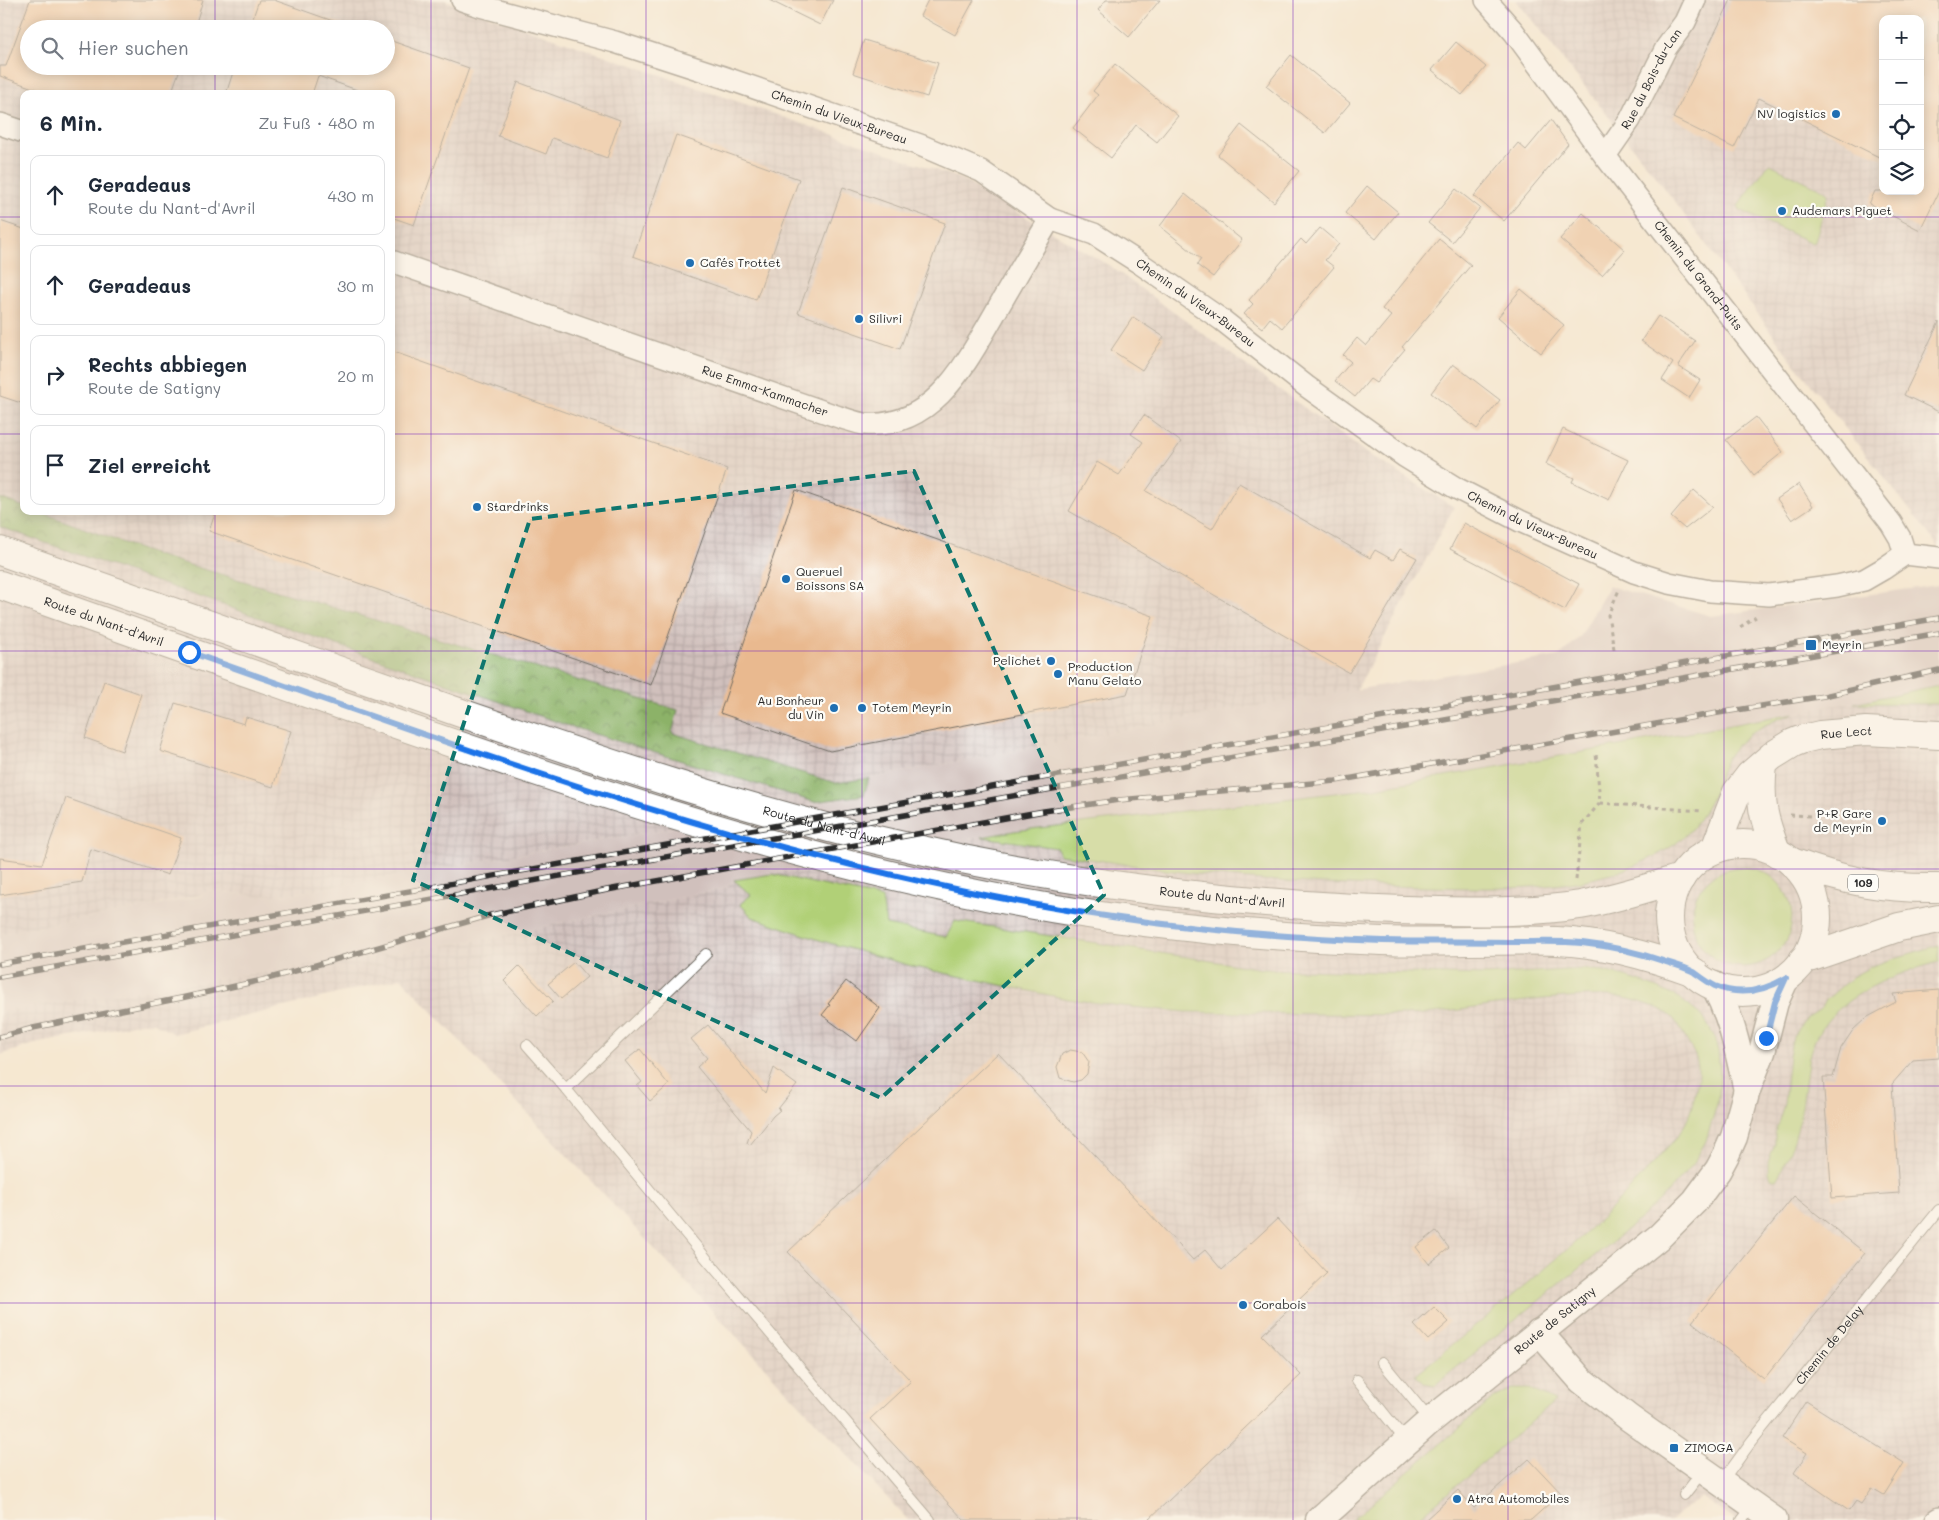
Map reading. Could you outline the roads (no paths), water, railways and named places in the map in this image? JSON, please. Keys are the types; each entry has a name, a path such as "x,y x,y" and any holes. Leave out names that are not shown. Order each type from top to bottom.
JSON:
{"main road":[{"name":"Route du Nant-d'Avril","path":"0,550 614,766 812,824 915,849 1131,888 1231,899 1386,910 1529,910 1556,908 1599,901 1681,878"},
{"name":"Route du Nant-d'Avril","path":"0,585 393,724 602,794 765,843 900,878 1025,903 1211,930 1296,937 1385,941 1558,941 1589,944 1662,960 1704,979"},
{"name":"Rue Lect","path":"1715,850 1736,792 1750,775 1772,756 1793,743 1820,736 1866,731 1939,735"},
{"path":"1763,765 1761,802 1768,831 1784,857 1806,878 1817,908 1816,930 1813,941 1795,969"},
{"path":"1784,857 1760,846 1730,845 1715,850 1696,862 1681,878 1672,897 1670,917 1672,938 1681,957 1704,979 1726,989 1751,991 1775,984 1795,969 1899,927 1939,919"},
{"name":"109","path":"1784,857 1826,875 1855,882 1884,886 1939,888"}],"street":[{"name":"Chemin du Vieux-Bureau","path":"462,0 615,42 723,77 920,145 981,171 1050,219 1094,234 1135,260 1222,320 1306,386 1396,451 1456,488 1520,521 1634,572 1669,583 1710,592 1768,595 1837,586 1864,580 1906,554"},
{"name":"Chemin du Grand-Puits","path":"1486,0 1514,32 1605,156 1891,523 1900,538 1906,554"},
{"name":"Rue du Bois-du-Lan","path":"1605,156 1630,120 1666,48 1685,22 1695,0"},
{"path":"0,124 20,131"},
{"name":"Rue Emma-Kammacher","path":"395,262 822,412 864,424 890,422 916,412 938,397 959,374 1050,219"},
{"path":"1906,554 1939,558"},
{"name":"Route de Satigny","path":"1319,1520 1430,1420 1660,1236 1695,1201 1718,1170 1734,1137 1747,1090 1762,1052 1775,1002 1795,969"},
{"name":"Route de Satigny","path":"1704,979 1726,1007 1737,1043 1747,1090"},
{"path":"1539,1332 1582,1380 1630,1418 1713,1476 1757,1515"}],"lane":[{"path":"566,1089 706,954"},
{"path":"527,1045 566,1089 704,1256 930,1520"},
{"name":"Chemin de Delay","path":"1684,1495 1713,1476 1751,1442 1939,1210"},
{"path":"1382,1362 1430,1420"},
{"path":"1357,1380 1406,1441"}],"railway":[{"path":"0,964 1939,618"},
{"path":"0,977 660,858 1939,633"},
{"path":"0,1037 33,1028 267,979 491,915 607,890 1044,811 1119,800 1336,781 1824,696 1939,670"}],"place":[{"name":"NV logistics","path":"1836,114"},
{"name":"Audemars Piguet","path":"1782,211"},
{"name":"Cafés Trottet","path":"690,263"},
{"name":"Silivri","path":"859,319"},
{"name":"Stardrinks","path":"477,507"},
{"name":"Queruel Boissons SA","path":"786,579"},
{"name":"Meyrin","path":"1811,645"},
{"name":"Pelichet","path":"1051,661"},
{"name":"Production Manu Gelato","path":"1058,674"},
{"name":"Au Bonheur du Vin","path":"834,708"},
{"name":"Totem Meyrin","path":"862,708"},
{"name":"P+R Gare de Meyrin","path":"1882,821"},
{"name":"Corabois","path":"1243,1305"},
{"name":"ZIMOGA","path":"1674,1448"},
{"name":"Atra Automobiles","path":"1457,1499"}]}
